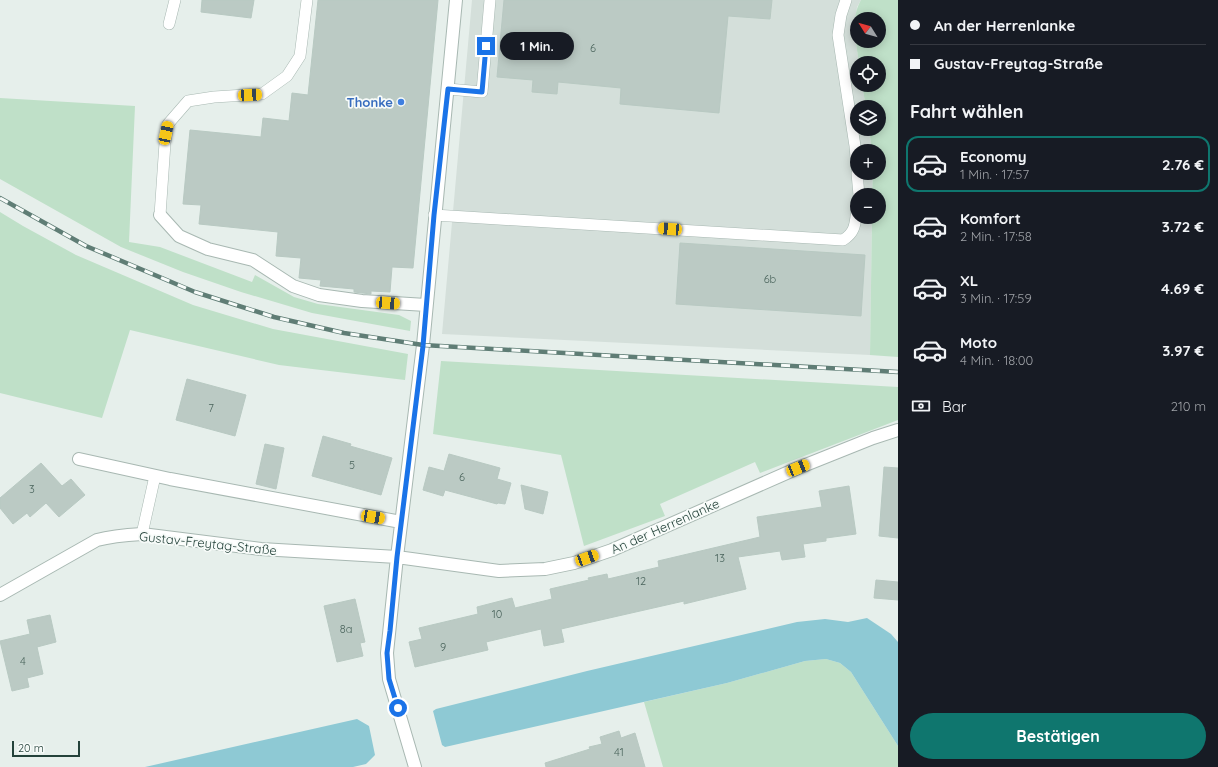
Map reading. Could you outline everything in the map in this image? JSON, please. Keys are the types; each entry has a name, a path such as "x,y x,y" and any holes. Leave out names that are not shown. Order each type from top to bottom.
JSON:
{"street":[{"path":"415,767 389,679 387,653 401,522 423,346 434,215 456,0"},
{"path":"160,215 179,236 208,249 252,260 293,286 319,295 362,301 426,305"},
{"name":"An der Herrenlanke","path":"397,557 498,571 545,569 574,563 612,550 798,468 873,438 898,430"},
{"path":"79,459 155,476 401,522"},
{"name":"Gustav-Freytag-Straße","path":"0,595 97,540 114,536 142,534 261,549 397,557"}],"lane":[{"path":"169,24 175,0"},
{"path":"160,215 165,142 168,124 188,101 214,97 262,94 287,76 300,56 307,0"},
{"path":"448,89 482,92 490,0"},
{"path":"846,0 841,15 838,35 855,144"},
{"path":"434,215 843,240 851,235 855,224"},
{"path":"142,534 155,476"}],"shaded area":[{"path":"472,0 861,0 857,7 856,12 850,12 850,48 857,48 858,56 850,56 850,92 863,92 865,100 850,100 850,136 870,136 871,144 850,144 850,180 873,180 872,188 850,188 850,224 872,224 870,355 442,334"}],"green space":[{"path":"861,0 898,0 898,357 870,355 872,224 886,224 886,188 872,188 873,180 886,180 886,144 871,144 870,136 886,136 886,100 865,100 863,92 886,92 886,56 858,56 856,48 886,48 886,12 857,12"},
{"path":"0,98 135,106 129,242 160,247 252,282 255,275 294,297 318,304 399,315 411,321 410,331 312,313 241,292 183,272 121,247 0,179"},
{"path":"0,212 76,255 193,305 273,329 408,354 405,380 279,365 130,330 102,418 0,393"},
{"path":"441,361 898,387 898,420 760,473 755,462 660,504 665,516 584,546 561,455 433,434"},
{"path":"826,659 840,663 851,672 898,746 898,767 663,767 644,702 727,683 805,661"}],"water":[{"path":"867,618 891,634 898,642 898,746 851,672 840,663 826,659 805,661 727,683 445,747 442,745 433,711 587,671 797,622 825,619 848,622"},
{"path":"357,719 369,726 375,755 366,764 353,767 145,767"}],"building":[{"path":"202,0 254,0 251,18 201,12"},
{"path":"318,0 438,0 413,268 392,267 390,292 371,291 371,294 354,292 354,289 320,286 321,280 299,278 301,258 276,256 278,232 199,224 201,205 183,204 190,130 261,137 263,118 289,121 292,93 308,95"},
{"path":"504,0 772,0 770,19 728,16 719,113 620,104 621,88 558,82 557,94 532,92 533,80 497,77"},
{"path":"680,243 865,255 861,316 676,304"},
{"path":"187,379 246,395 235,436 176,420"},
{"path":"323,436 351,444 350,446 392,458 381,495 312,476"},
{"path":"265,444 284,448 276,489 256,484"},
{"path":"449,454 500,468 497,479 511,483 505,504 497,504 445,490 443,496 423,490 429,467 444,471"},
{"path":"41,463 62,486 71,479 85,495 59,517 46,503 30,517 27,513 13,524 0,508 0,498"},
{"path":"884,467 898,468 898,538 879,536"},
{"path":"521,485 548,492 543,514 525,509"},
{"path":"849,486 856,534 826,538 826,541 803,544 805,557 782,560 780,551 738,557 746,589 684,604 684,601 561,629 564,642 544,646 541,629 486,642 488,650 415,667 409,642 422,639 419,628 478,614 477,607 512,598 515,608 552,599 550,589 589,580 588,578 607,574 608,579 659,567 658,561 760,537 757,517 822,507 819,491"},
{"path":"876,580 898,582 898,600 874,598"},
{"path":"355,599 365,642 360,643 363,656 337,662 324,606"},
{"path":"50,615 56,642 37,647 43,674 27,678 29,687 12,691 0,641 30,634 27,620"},
{"path":"619,731 621,738 635,733 645,767 546,767 545,763 590,749 589,747 602,744 600,737"}],"railway":[{"path":"0,198 86,246 195,292 274,317 344,333 423,345 898,372"}],"place":[{"name":"Thonke","path":"401,102"}],"route":[{"path":"398,708 389,679 387,653 397,557 423,346 434,215 448,89 482,92 486,46"}]}
